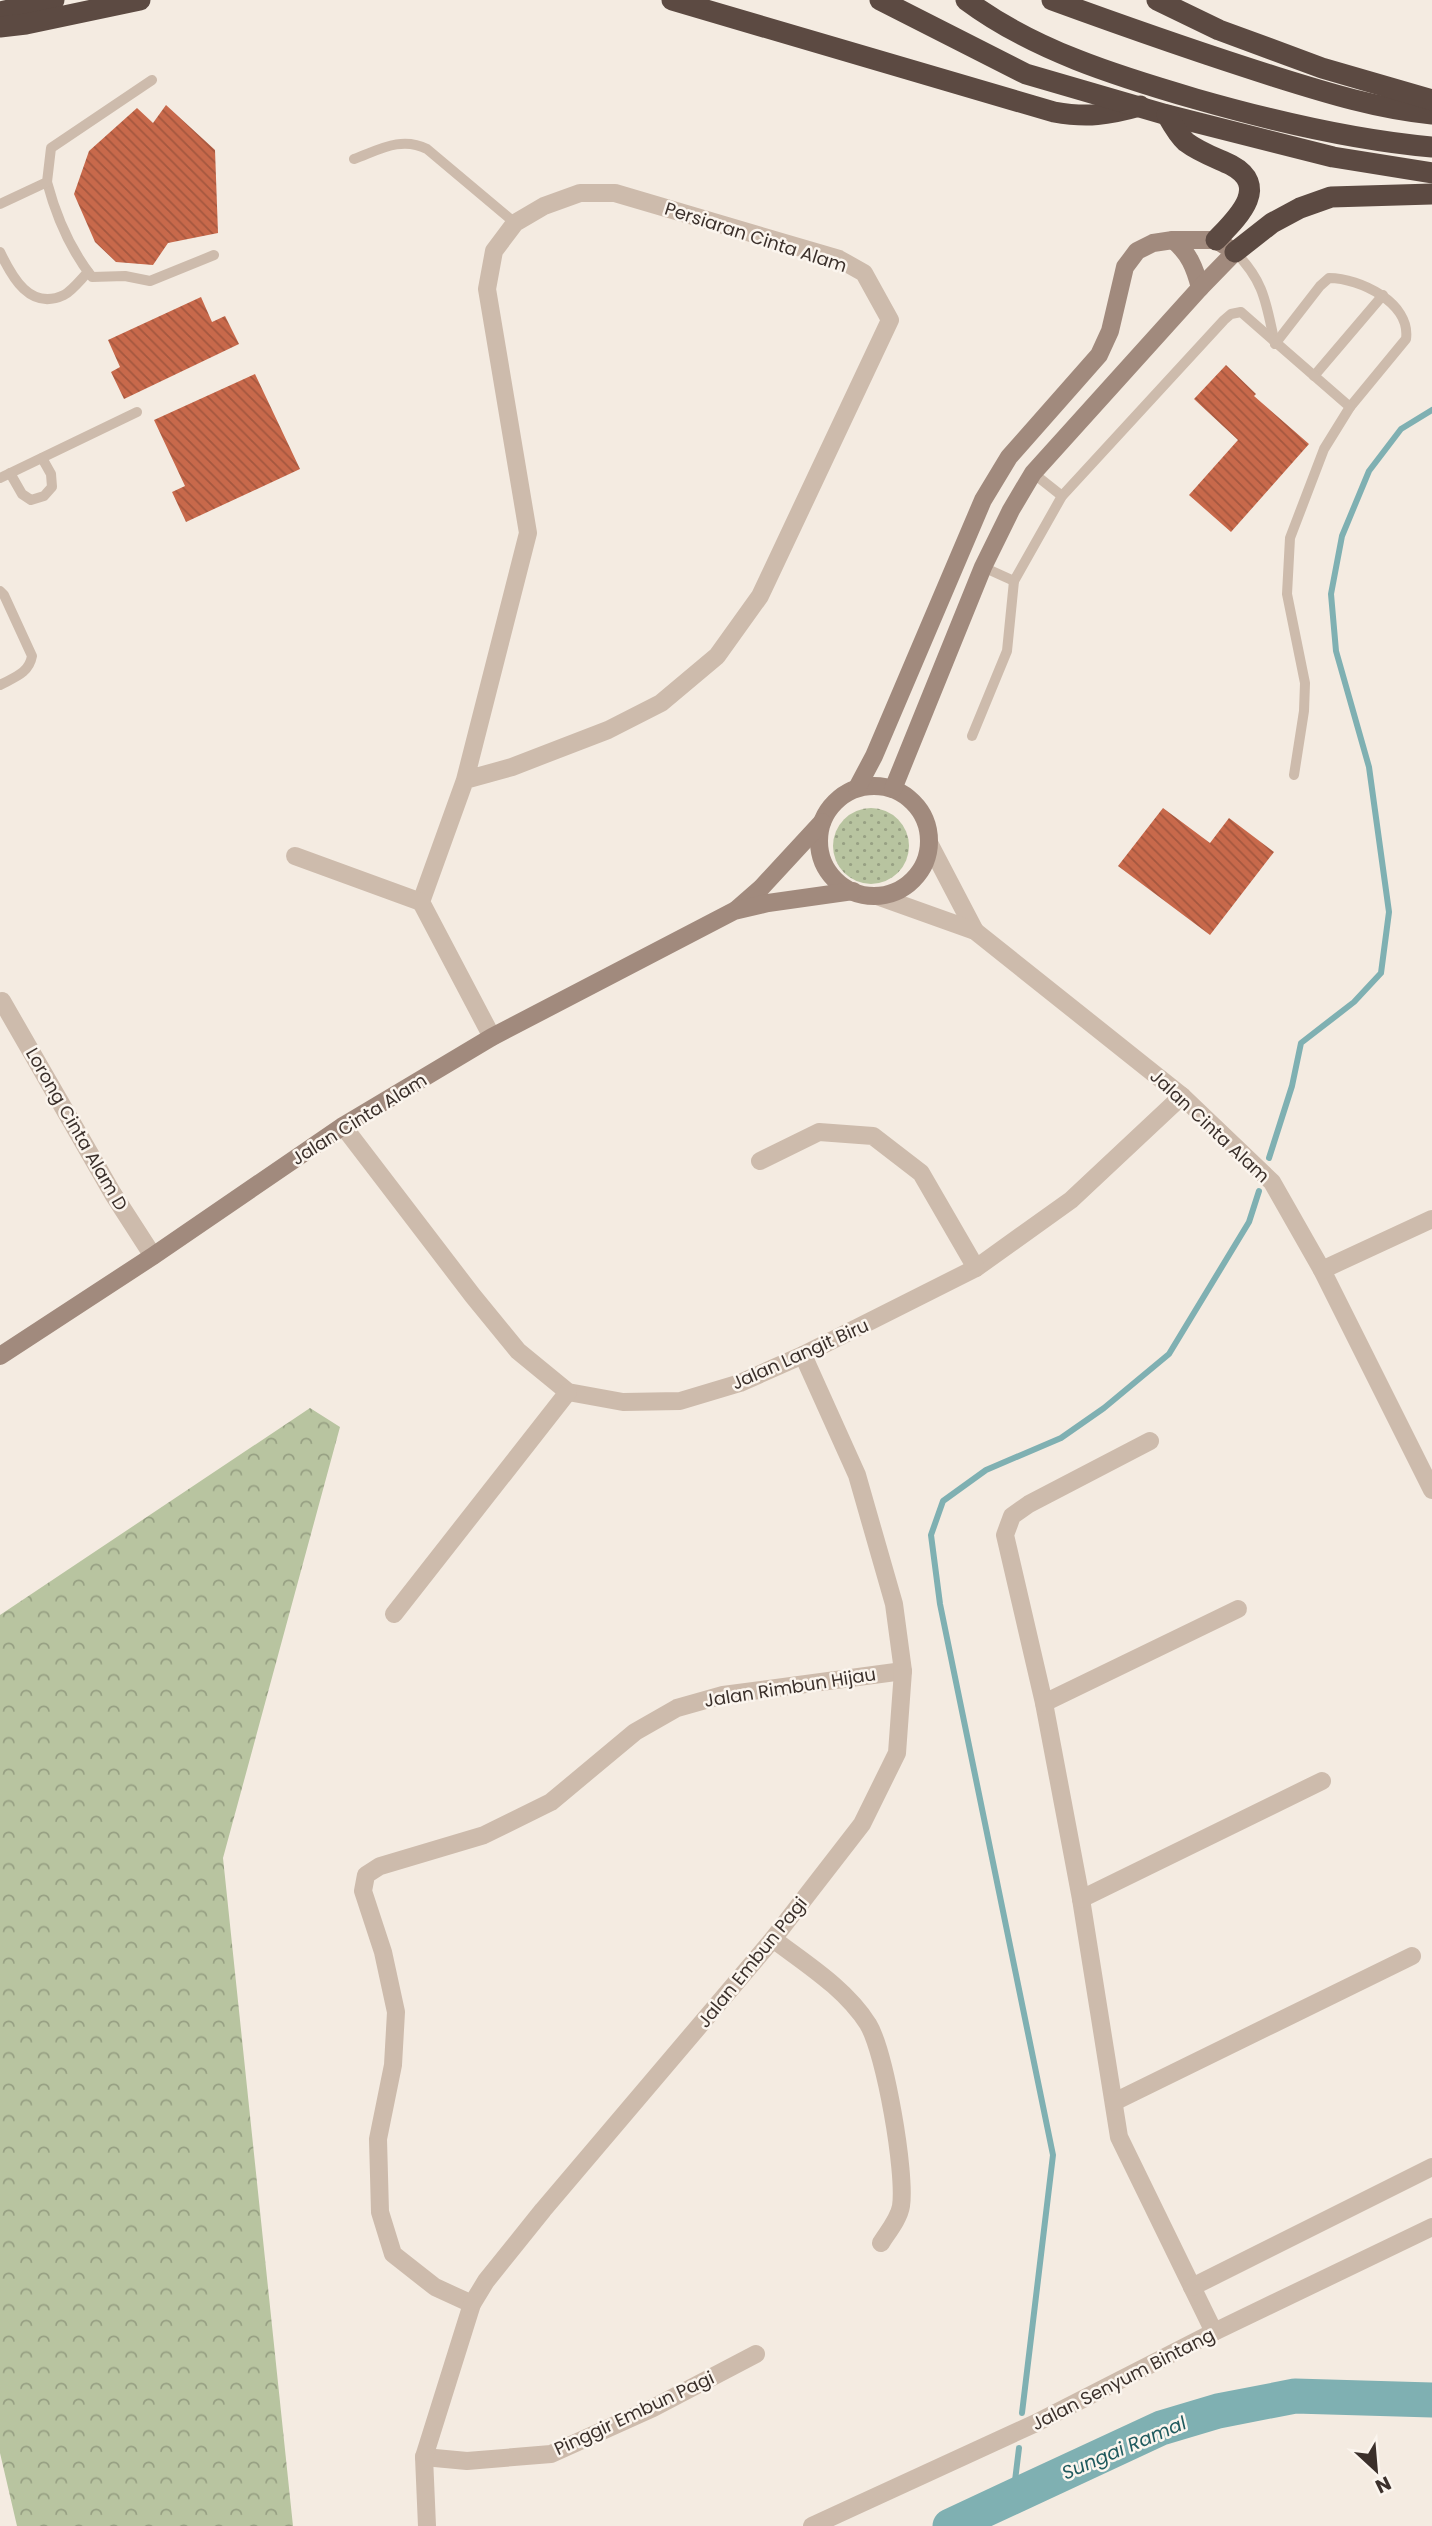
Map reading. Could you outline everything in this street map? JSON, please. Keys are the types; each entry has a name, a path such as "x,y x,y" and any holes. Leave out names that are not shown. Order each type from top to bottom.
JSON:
{"highway":[{"path":"0,12 54,0"},
{"path":"0,27 140,0"},
{"path":"672,0 1054,112 1077,116 1110,115 1140,106"},
{"path":"880,0 1027,74 1167,115 1333,157 1432,173"},
{"path":"966,0 982,12 1037,41 1122,77 1274,120 1432,147"},
{"path":"1052,0 1204,55 1314,89 1398,111 1432,114"},
{"path":"1157,0 1219,30 1322,68 1432,100"},
{"path":"1167,115 1176,131 1187,142 1235,167 1245,178 1250,191 1247,204 1216,240"},
{"path":"1235,252 1272,223 1300,208 1331,197 1432,194"}],"street":[{"name":"Persiaran Cinta Alam","path":"421,902 465,780 528,533 487,289 494,251 515,223 544,205 580,192 615,193 839,259 864,274 890,320 760,596 717,656 661,703 608,730 512,766 465,780"},
{"path":"1173,240 1183,248 1190,259 1200,288"},
{"path":"857,788 874,756 983,500 1009,457 1099,355 1110,331 1125,267 1137,251 1153,243 1216,240 1235,252 1033,473 1011,510 984,567 893,789"},
{"path":"875,786 893,789 913,801 929,831 928,855 917,875 899,890 877,896 853,891 841,885 824,863 819,836 822,822 836,801 857,788 875,786"},
{"name":"Jalan Cinta Alam","path":"0,1356 153,1256 343,1126 492,1037 734,911 761,888 822,822"},
{"name":"Jalan Cinta Alam","path":"929,843 975,932"},
{"path":"296,856 421,902 492,1037"},
{"name":"Jalan Cinta Alam","path":"734,911 768,903 853,891"},
{"name":"Jalan Cinta Alam","path":"877,896 975,932 1182,1096 1272,1182 1322,1270 1432,1490"},
{"name":"Lorong Cinta Alam D","path":"2,1001 153,1256"},
{"name":"Jalan Langit Biru","path":"343,1126 473,1296 518,1350 568,1392 623,1402 680,1401 740,1383 803,1356 976,1268 1071,1200 1182,1096"},
{"path":"760,1161 819,1132 873,1136 921,1173 976,1268"},
{"path":"1322,1270 1432,1219"},
{"name":"Jalan Embun Pagi","path":"427,2526 424,2457 471,2304 543,2210 773,1939 862,1824 897,1753 903,1671 894,1604 857,1475 803,1356"},
{"path":"394,1614 568,1392"},
{"path":"1150,1441 1029,1504 1012,1516 1005,1535 1044,1703 1081,1899 1119,2137 1214,2332"},
{"path":"1044,1703 1238,1609"},
{"name":"Jalan Rimbun Hijau","path":"471,2304 435,2287 393,2254 380,2212 378,2139 393,2065 396,2012 383,1952 363,1891 366,1875 380,1866 484,1835 551,1802 635,1732 677,1708 723,1695 903,1671"},
{"path":"1081,1899 1322,1781"},
{"path":"773,1939 845,1994 869,2025 884,2068 902,2175 901,2209 881,2244"},
{"path":"1114,2102 1412,1956"},
{"path":"1192,2287 1432,2167"},
{"name":"Jalan Senyum Bintang","path":"821,2524 1036,2423 1214,2332 1432,2227"},
{"name":"Pinggir Embun Pagi","path":"424,2457 467,2461 551,2454 653,2408 756,2354"}],"lane":[{"path":"90,274 81,263 55,211 47,182 51,148 152,80"},
{"path":"354,159 413,142 427,149 515,223"},
{"path":"0,204 47,182"},
{"path":"0,252 12,278 25,292 46,300 65,294 90,274 150,281 214,255"},
{"path":"1235,252 1252,269 1265,296 1275,344"},
{"path":"1275,344 1329,278 1342,278 1383,295 1404,320 1407,330 1406,339 1350,407 1324,449 1290,538 1287,594 1304,683 1304,711 1294,775"},
{"path":"1314,376 1383,295"},
{"path":"972,736 1007,651 1014,581 1062,495 1231,314 1241,312 1350,407"},
{"path":"43,457 51,474 52,487 44,496 31,500 5,475 137,412"},
{"path":"1033,473 1062,495"},
{"path":"984,567 1014,581"},
{"path":"0,591 32,656 30,666 0,685"}],"green space":[{"path":"871,808 886,811 898,819 906,831 909,846 906,861 898,873 886,881 871,884 856,881 844,873 836,861 833,846 836,831 844,819 856,811"},
{"path":"310,1408 340,1427 223,1858 293,2526 17,2526 0,2453 0,1615"}],"building":[{"path":"166,105 215,150 218,233 168,243 153,265 116,262 95,242 74,194 89,151 137,108 153,123"},
{"path":"201,297 212,322 225,316 239,344 124,399 111,372 120,367 108,340"},
{"path":"1226,365 1256,394 1254,396 1309,444 1231,532 1189,495 1238,440 1194,399"},
{"path":"255,374 300,469 186,522 172,492 185,486 154,420"},
{"path":"1163,808 1210,843 1229,818 1274,852 1210,935 1118,866"}],"waterway":[{"path":"1269,1158 1292,1086 1301,1043 1354,1002 1381,973 1389,912 1369,767 1336,651 1331,594 1342,536 1369,471 1401,429 1432,410"},
{"path":"1022,2413 1053,2155 940,1604 931,1535 943,1501 986,1470 1061,1438 1104,1408 1169,1354 1249,1222 1259,1191"},
{"name":"Sungai Ramal","path":"950,2526 1161,2428 1218,2411 1295,2396 1432,2400"},
{"path":"1013,2497 1019,2448"}]}
